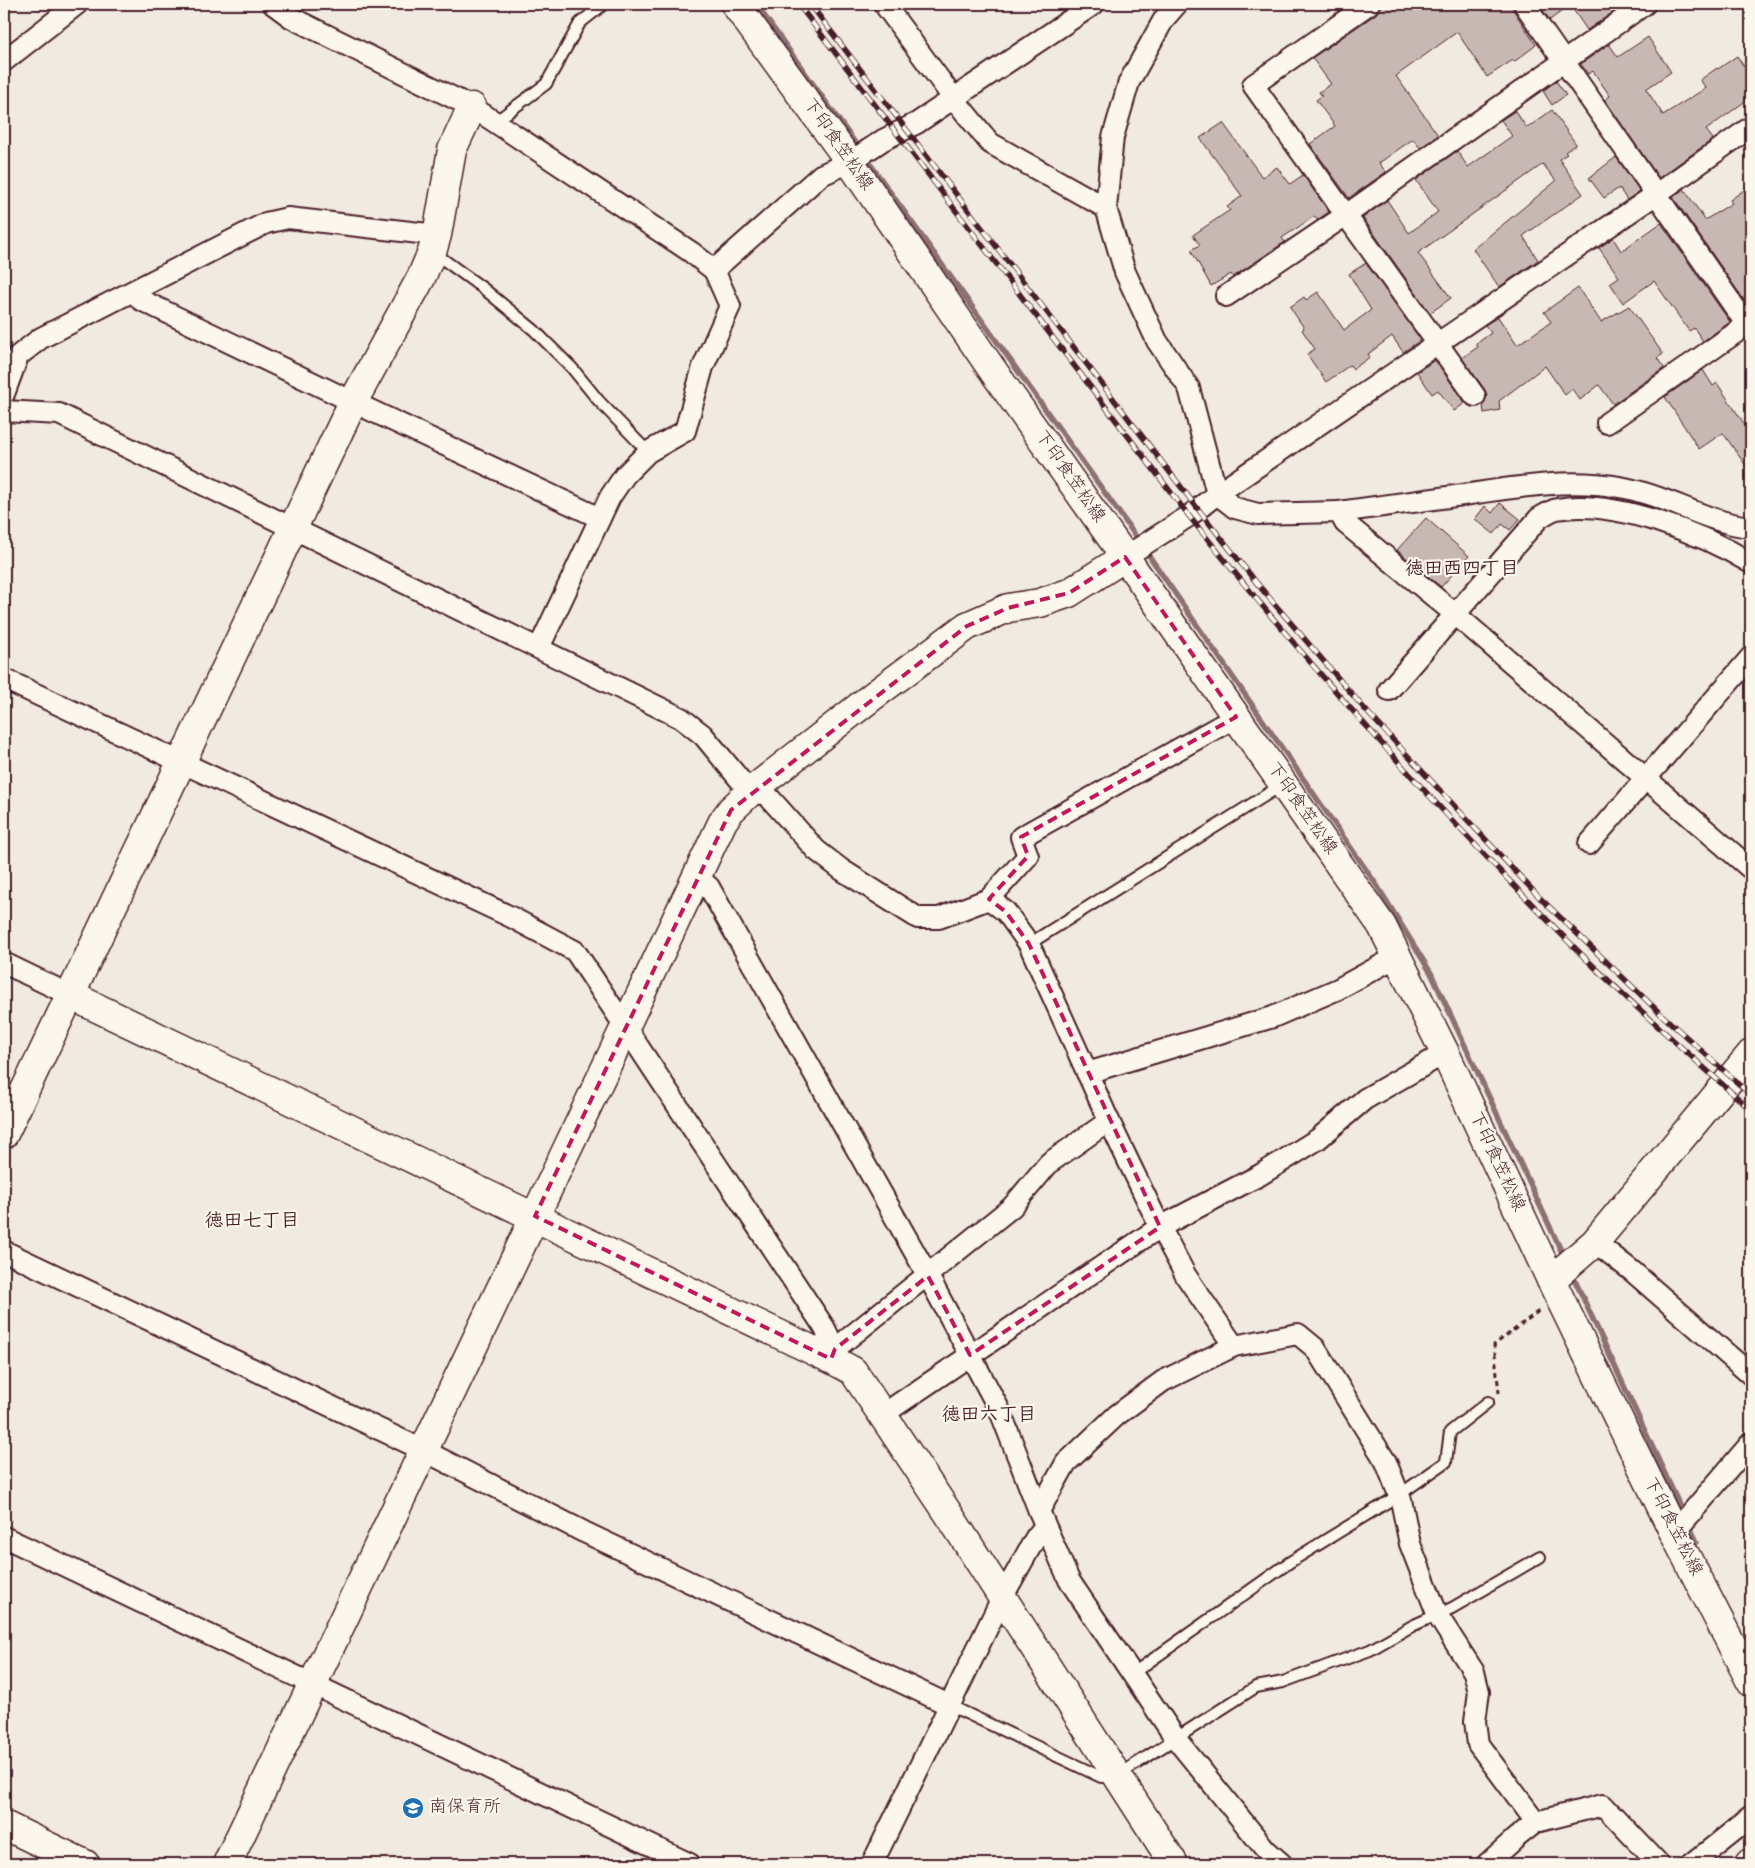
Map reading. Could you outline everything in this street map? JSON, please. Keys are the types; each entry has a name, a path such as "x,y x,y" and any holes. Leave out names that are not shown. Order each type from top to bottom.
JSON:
{"street":[{"path":"4,61 77,4"},
{"path":"273,4 292,18 472,107 495,122 691,252 714,270 730,306 704,367 685,431 648,452 624,475 610,497 539,648"},
{"name":"下印食笠松線","path":"735,4 853,160 996,375 1129,555 1236,717 1382,926 1555,1284 1751,1682"},
{"path":"884,4 954,99 990,143 1106,208"},
{"path":"714,270 821,175 853,160 883,140 917,123 1094,4"},
{"path":"1177,4 1164,19 1129,82 1114,137 1106,208 1129,280 1157,341 1189,388 1217,494 1235,508 1258,514 1339,512 1537,484 1581,483 1625,488 1704,516 1751,527"},
{"path":"1369,4 1253,85 1475,396"},
{"path":"1524,4 1655,195 1750,326 1607,422"},
{"path":"1226,296 1346,215 1645,4"},
{"path":"4,1134 353,402 421,278 434,243 452,150 472,107"},
{"path":"227,1864 624,1026 723,821 731,810 750,792 880,690 968,626 1008,608 1040,603 1069,593 1158,537 1217,494 1655,195 1751,127"},
{"path":"4,394 18,356 41,338 266,223 288,218 434,243"},
{"path":"134,291 140,300 600,518"},
{"path":"4,410 59,414 681,718 704,735 750,792 767,794 816,850 842,870 918,918 939,918 989,899 1028,856 1022,836 1236,717"},
{"path":"1389,690 1540,518 1556,509 1590,507 1636,516 1678,528 1736,554 1751,563"},
{"path":"1339,512 1345,524 1455,614 1751,869"},
{"path":"1589,844 1751,657"},
{"path":"4,678 502,913 575,951 824,1326 833,1354"},
{"path":"696,876 709,887 928,1276 1000,1411 1042,1519 1069,1580 1176,1738 1266,1850 1282,1864"},
{"path":"989,899 1006,912 1029,944 1109,1121 1160,1227 1186,1276 1234,1346"},
{"path":"1088,1073 1274,1016 1338,989 1398,956"},
{"path":"4,964 534,1216 833,1354 853,1371 948,1512 1174,1864"},
{"path":"882,1415 1160,1227 1260,1175 1318,1140 1365,1099 1445,1053"},
{"path":"1555,1284 1590,1246 1751,1054"},
{"path":"833,1354 1012,1207 1049,1163 1109,1121"},
{"path":"1590,1246 1632,1271 1751,1375"},
{"path":"4,1251 423,1450 584,1532 949,1706"},
{"path":"872,1864 1002,1598 1036,1537 1066,1463 1118,1415 1163,1381 1234,1346 1298,1334 1315,1348 1386,1462 1400,1495 1410,1544 1438,1616 1474,1672 1479,1692 1475,1721 1478,1744 1536,1822"},
{"path":"1676,1530 1751,1443"},
{"path":"4,1537 690,1864"},
{"path":"1487,1864 1536,1822 1603,1805 1658,1864"},
{"path":"1692,1864 1751,1817"},
{"path":"4,1825 85,1864"}],"lane":[{"path":"495,122 546,84 580,22 604,4"},
{"path":"434,243 534,330 572,368 598,400 648,452"},
{"path":"1029,944 1283,784"},
{"path":"1132,1674 1290,1562 1400,1495 1446,1462 1450,1432 1488,1402"},
{"path":"949,1706 1101,1777 1117,1776 1256,1687 1283,1682 1370,1650 1412,1626 1438,1616 1540,1558"}],"path":[{"path":"1488,1402 1500,1393 1494,1345 1555,1284"}],"highlighted area":[{"path":"1125,557 1236,717 1021,837 1028,856 989,899 1006,912 1029,944 1160,1227 970,1355 928,1276 835,1349 831,1359 535,1216 731,810 967,626 1008,608 1069,593"}],"building":[{"path":"1381,4 1430,4 1433,9 1442,4 1512,4 1514,11 1536,45 1514,62 1513,60 1487,77 1457,32 1396,76 1438,135 1420,148 1413,139 1379,163 1386,172 1349,198 1310,144 1335,126 1316,100 1322,96 1319,92 1331,84 1312,58 1376,14"},
{"path":"1538,4 1625,4 1587,30 1570,5 1550,20"},
{"path":"1648,37 1671,72 1646,89 1663,115 1706,88 1700,80 1737,56 1745,68 1751,63 1751,97 1706,130 1713,139 1659,178 1605,100 1610,96 1593,71 1588,74 1581,64 1609,44 1618,57"},
{"path":"1556,81 1566,95 1552,105 1543,91"},
{"path":"1552,110 1576,144 1565,152 1567,154 1559,159 1583,194 1523,236 1538,260 1499,287 1473,249 1556,181 1543,164 1418,253 1451,298 1430,313 1363,218 1387,200 1409,233 1438,212 1416,180 1457,151 1468,167 1512,136 1501,120 1515,111 1527,128"},
{"path":"1223,123 1262,177 1277,167 1290,184 1303,175 1329,212 1317,220 1315,216 1282,238 1285,242 1233,277 1231,274 1211,286 1191,250 1200,245 1193,235 1230,210 1227,207 1242,196 1200,138"},
{"path":"1616,157 1640,191 1627,200 1619,188 1604,198 1589,178"},
{"path":"1751,185 1751,310 1673,197 1684,189 1705,220 1732,203 1730,200"},
{"path":"1661,223 1730,322 1703,341 1694,328 1689,331 1654,281 1623,303 1610,283 1619,277 1599,248 1613,238 1621,251"},
{"path":"1366,263 1421,340 1403,352 1392,336 1368,354 1370,357 1353,369 1350,365 1326,382 1307,354 1315,349 1290,307 1304,297 1306,300 1318,292 1344,330 1371,310 1349,274"},
{"path":"1578,288 1601,322 1629,306 1663,354 1657,358 1664,368 1613,404 1599,385 1580,400 1572,389 1565,395 1545,366 1499,401 1500,410 1484,413 1483,405 1487,395 1485,390 1462,358 1478,347 1476,344 1491,333 1485,325 1498,317 1517,345 1551,322 1544,312"},
{"path":"1435,360 1465,403 1454,411 1438,390 1432,394 1417,372"},
{"path":"1703,370 1713,386 1717,383 1751,434 1751,473 1723,433 1699,449 1665,397"},
{"path":"1500,503 1520,519 1510,530 1502,524 1494,534 1475,519 1485,506 1492,513"},
{"path":"1426,518 1469,556 1441,587 1397,550"}],"waterway":[{"path":"756,4 1125,521 1376,884 1431,973 1565,1259"},
{"path":"1571,1272 1684,1515"},
{"path":"1688,1523 1697,1542"}],"railway":[{"path":"798,4 1189,516 1278,625 1418,784 1564,937 1632,1003 1751,1110"},
{"path":"810,4 1198,509 1260,587 1369,714 1540,898 1664,1017 1751,1095"}],"place":[{"name":"南保育所","path":"413,1808"}],"district":[{"name":"徳田西四丁目","path":"1462,570"},
{"name":"徳田七丁目","path":"252,1222"},
{"name":"徳田六丁目","path":"989,1416"}]}
